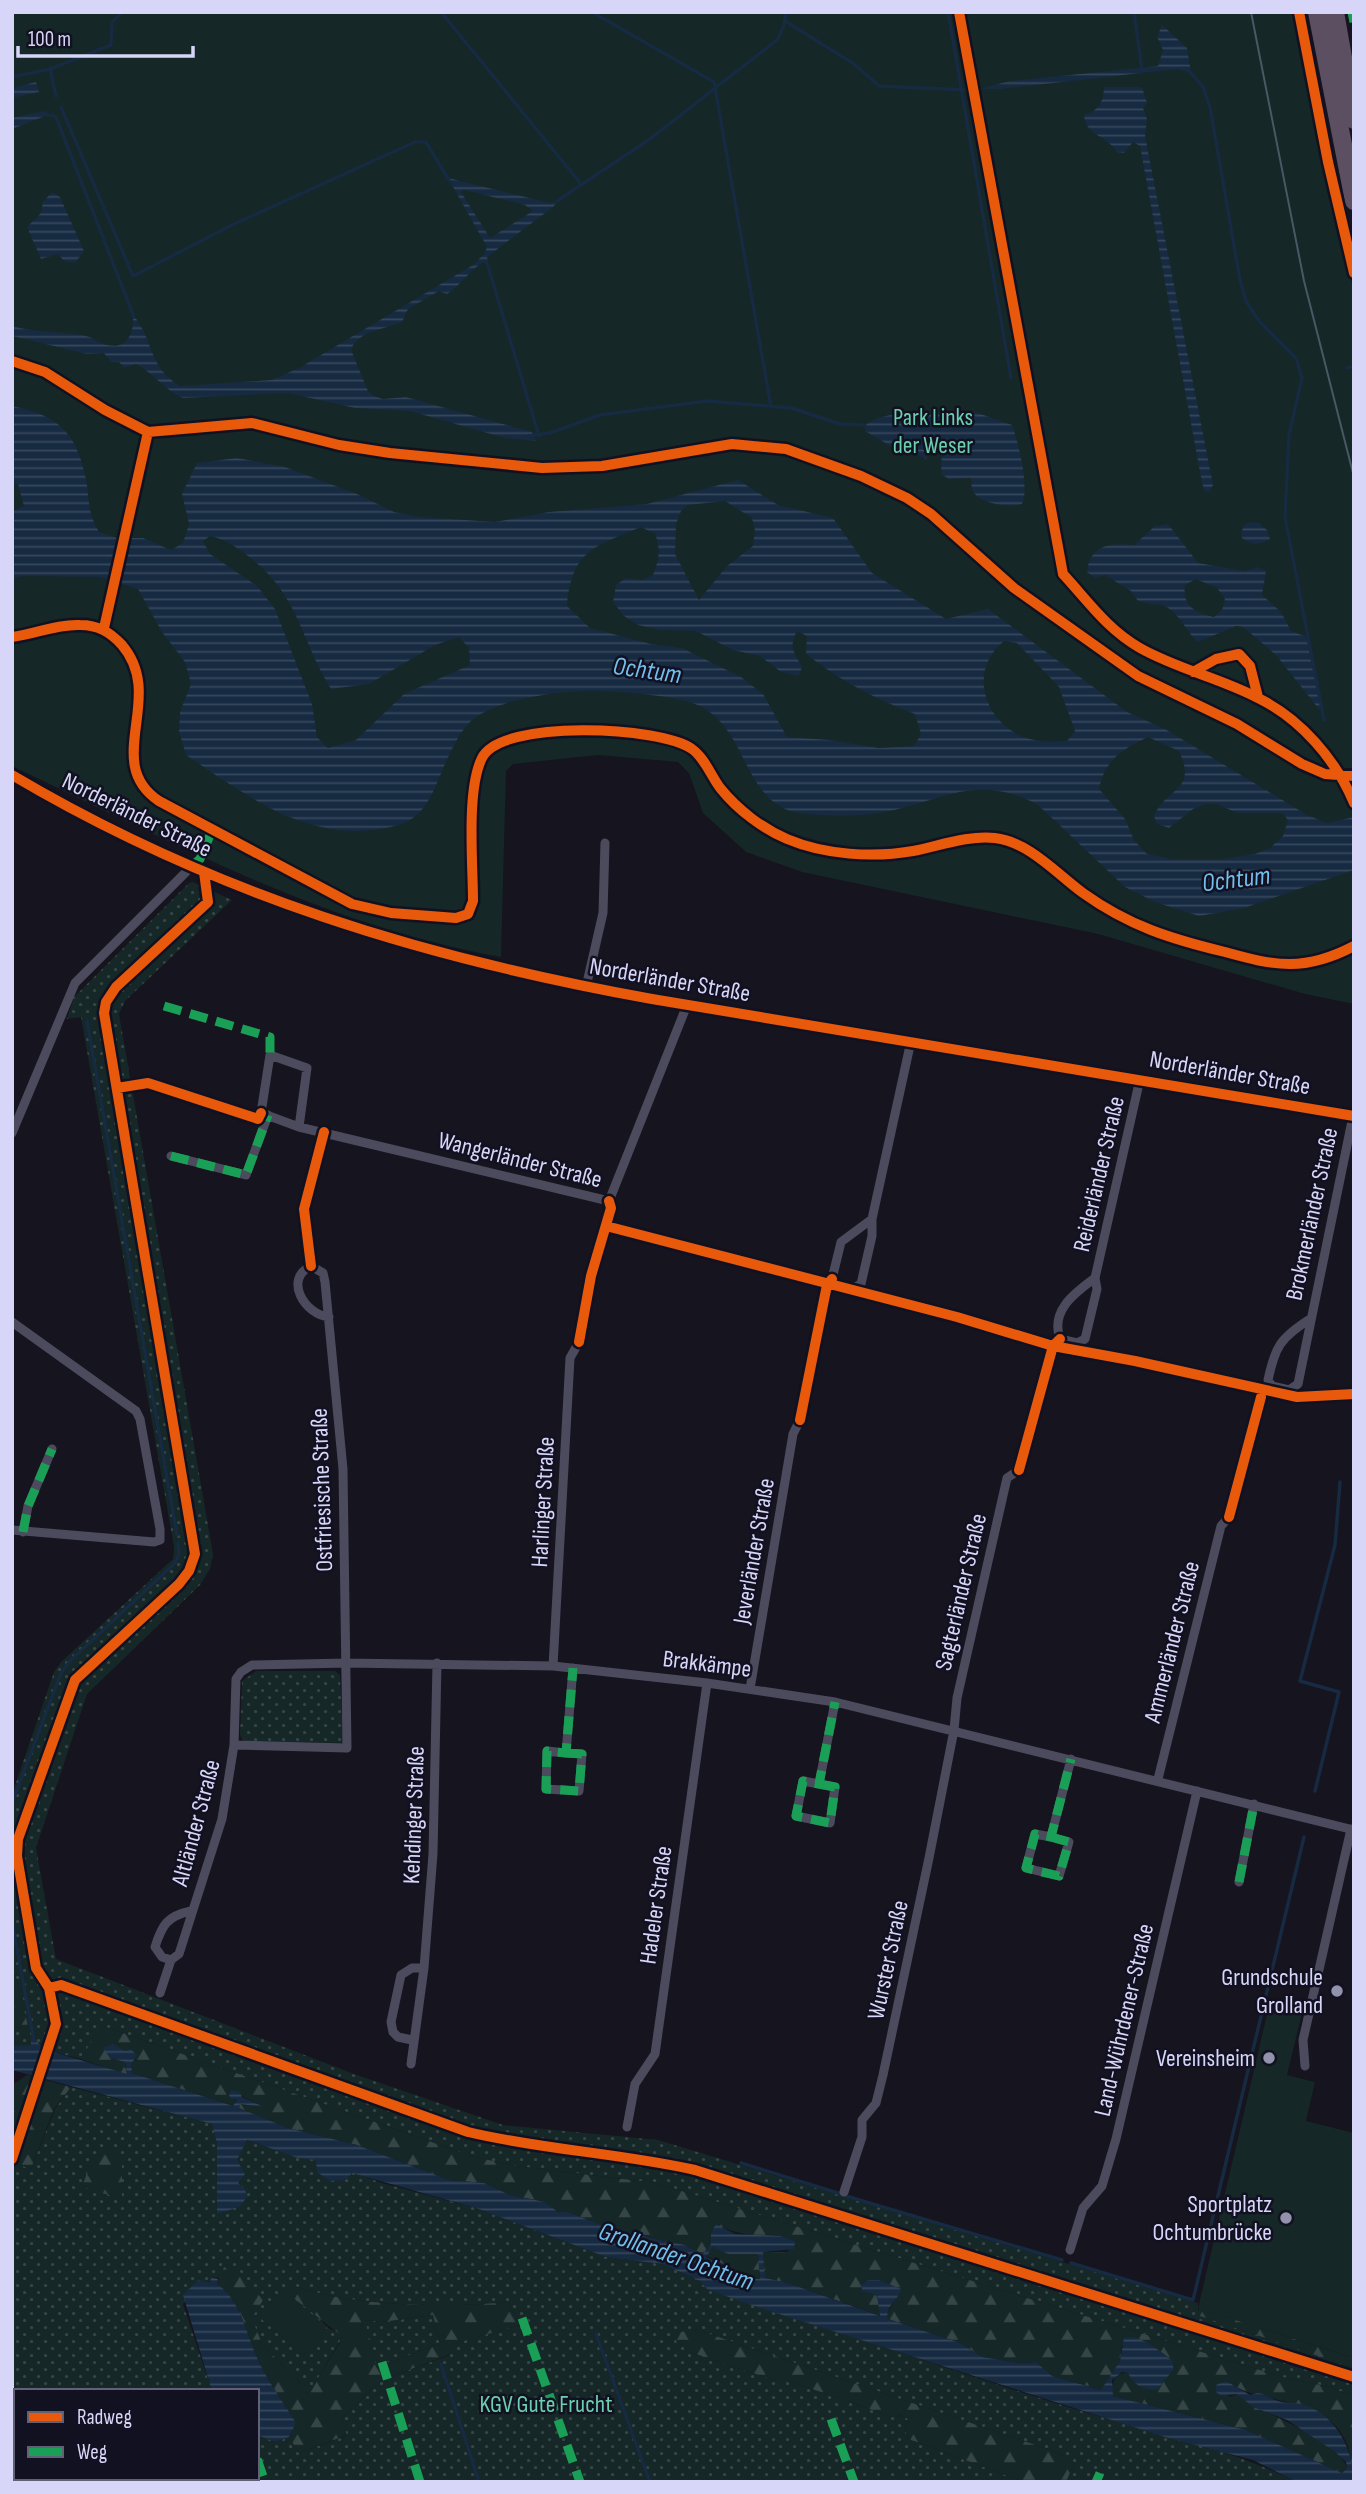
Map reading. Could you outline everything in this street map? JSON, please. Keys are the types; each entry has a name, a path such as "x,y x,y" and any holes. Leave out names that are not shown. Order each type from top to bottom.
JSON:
{"highway":[{"path":"1317,12 1354,201"},
{"path":"1335,12 1354,120"}],"street":[{"name":"Norderländer Straße","path":"12,775 92,819 192,866 345,926 481,965 687,1005 1353,1116"},
{"name":"Norderländer Straße","path":"586,987 603,913 605,843"},
{"path":"12,1133 75,984 192,866"},
{"name":"Wangerländer Straße","path":"299,1127 608,1201 687,1005"},
{"path":"872,1219 841,1242 832,1279 837,1284 854,1288 861,1284 872,1236 872,1219 911,1041"},
{"path":"270,1055 307,1069 299,1127 261,1113 270,1055"},
{"name":"Reiderländer Straße","path":"1095,1278 1065,1301 1057,1330 1060,1339 1077,1343 1085,1339 1097,1289 1095,1278 1140,1079"},
{"path":"171,1156 246,1175 268,1115"},
{"name":"Brokmerländer Straße","path":"1310,1320 1281,1341 1274,1352 1268,1380 1272,1386 1289,1390 1298,1384 1353,1116"},
{"name":"Ostfriesische Straße","path":"329,1317 313,1313 300,1297 299,1278 307,1268 318,1268 323,1273 329,1317 344,1469 346,1663"},
{"path":"12,1322 136,1411 140,1419 160,1540 126,1541 12,1530"},
{"name":"Harlinger Straße","path":"553,1666 570,1358 579,1342"},
{"name":"Jeverländer Straße","path":"750,1689 793,1434 800,1420"},
{"path":"23,1532 28,1506 52,1449"},
{"name":"Sagterländer Straße","path":"954,1730 957,1698 1007,1478 1019,1470"},
{"name":"Ammerländer Straße","path":"1158,1779 1221,1526 1229,1517"},
{"path":"234,1745 347,1748 346,1663"},
{"name":"Brakkämpe","path":"234,1745 235,1686 246,1668 261,1664 437,1663 553,1666 707,1683 835,1702 1158,1779 1352,1829"},
{"name":"Kehdinger Straße","path":"411,2064 412,2040 424,1968 433,1854 437,1663"},
{"path":"566,1753 573,1668"},
{"name":"Hadeler Straße","path":"627,2127 635,2084 655,2053 707,1683"},
{"path":"820,1784 835,1702"},
{"name":"Wurster Straße","path":"844,2192 862,2137 862,2120 876,2103 883,2076 954,1730"},
{"name":"Altländer Straße","path":"160,1993 171,1960 178,1954 222,1819 230,1785 234,1745"},
{"path":"547,1751 566,1753 582,1754 579,1791 545,1789 547,1751"},
{"path":"1051,1837 1072,1759"},
{"path":"803,1781 820,1784 835,1787 830,1823 796,1816 803,1781"},
{"name":"Land-Wührdener-Straße","path":"1070,2250 1083,2208 1102,2186 1116,2138 1197,1791"},
{"path":"1239,1882 1254,1804"},
{"path":"1305,2066 1303,2040 1352,1829"},
{"path":"1035,1834 1051,1837 1069,1842 1059,1876 1026,1868 1035,1834"},
{"name":"Altländer Straße","path":"171,1960 162,1957 155,1947 161,1928 169,1918 191,1912"},
{"path":"412,2040 398,2037 393,2032 394,2003 401,1975 412,1968 424,1968"}],"green space":[{"name":"Park Links der Weser","path":"12,12 1295,12 1299,49 1354,292 1354,1004 1305,994 1098,934 802,872 746,852 703,813 689,773 678,762 598,755 513,764 506,771 501,957 373,925 311,903 190,851 12,766"},
{"path":"193,882 232,900 125,1001 119,1014 213,1554 210,1569 200,1585 87,1694 36,1848 56,1959 354,2074 503,2125 658,2140 1198,2303 1198,2315 1354,2368 1354,2396 1325,2386 1286,2378 656,2183 516,2166 471,2156 103,2026 81,2059 43,2049 40,2043 12,2046 12,2027 28,2028 12,1961 12,1794 54,1672 61,1662 173,1559 174,1547 81,1017 67,1019 74,997"},
{"path":"256,1671 335,1671 340,1675 343,1743 244,1741 240,1735 242,1681"},
{"path":"12,1961 27,2022 28,2028 12,2027"},
{"name":"Sportplatz Ochtumbrücke","path":"1269,2006 1302,2013 1287,2075 1315,2082 1306,2121 1354,2133 1354,2358 1198,2308"},
{"path":"103,2026 471,2156 516,2166 656,2183 1286,2378 1325,2386 1354,2396 1354,2476 1347,2444 1325,2416 1241,2389 1226,2381 1229,2397 1237,2394 1255,2407 1321,2441 1342,2459 1347,2468 1342,2473 1246,2430 1113,2396 1111,2389 1116,2375 1173,2361 1149,2343 1122,2345 1120,2361 1102,2390 1052,2376 1036,2362 1020,2363 982,2357 960,2343 888,2319 886,2315 895,2300 889,2285 879,2280 868,2280 862,2284 877,2295 881,2316 788,2283 764,2278 762,2252 787,2252 795,2241 740,2233 723,2227 711,2233 711,2244 703,2254 685,2245 614,2230 566,2211 558,2212 545,2202 510,2195 484,2183 449,2180 357,2145 288,2128 239,2108 240,2104 261,2106 231,2090 231,2099 237,2098 233,2106 132,2073 130,2064 136,2059 112,2044 110,2058 125,2062 127,2075 81,2059 99,2027"},
{"path":"27,2075 71,2087 54,2109 31,2169 12,2162 12,2085"},
{"name":"KGV Gute Frucht","path":"71,2087 212,2124 217,2144 218,2213 238,2183 237,2160 246,2140 298,2157 312,2157 382,2183 476,2208 606,2257 662,2264 700,2281 707,2289 1025,2394 1214,2449 1297,2482 1066,2482 1074,2463 1056,2452 695,2329 677,2342 693,2353 777,2381 789,2381 896,2418 897,2415 909,2419 905,2431 909,2439 1024,2482 241,2482 259,2480 259,2436 276,2442 289,2437 299,2453 346,2436 341,2419 382,2380 450,2355 448,2345 520,2325 508,2302 397,2304 339,2297 289,2284 327,2327 343,2336 314,2385 302,2385 262,2344 224,2267 221,2278 211,2277 210,2283 183,2304 211,2389 14,2389 14,2480 232,2482 12,2482 12,2162 31,2169 55,2109","holes":["108,2151 121,2162 122,2198"]},
{"path":"108,2150 122,2162 122,2199 82,2187 89,2168"},
{"path":"713,2247 758,2254 760,2279 754,2279 706,2256"},
{"path":"224,2267 240,2272 263,2300 252,2318 262,2344 302,2385 314,2385 343,2337 282,2289 289,2284 339,2297 397,2304 508,2302 520,2325 449,2345 451,2354 382,2380 341,2419 347,2435 299,2453 289,2437 296,2423 261,2366 233,2300 217,2284","holes":["433,2315 440,2343 395,2361 376,2364 365,2320 382,2322"]},
{"path":"282,2289 327,2327 303,2355 259,2317"},
{"path":"1199,2308 1354,2358 1354,2368 1197,2315"},
{"path":"433,2315 440,2343 395,2361 375,2364 364,2320 382,2322"},
{"path":"695,2329 1056,2452 1074,2463 1066,2482 1024,2482 909,2439 905,2431 909,2419 898,2415 896,2418 789,2381 777,2381 693,2353 676,2342 681,2332"}],"water":[{"path":"1162,25 1187,48 1191,73 1176,69 1000,89 979,89 1010,81 1158,66 1163,50 1157,37"},
{"path":"36,82 39,92 12,98 12,88"},
{"path":"1104,87 1142,87 1147,103 1143,108 1147,119 1145,136 1213,485 1209,492 1204,491 1200,472 1140,146 1133,142 1124,153 1117,152 1088,128 1084,115 1099,105"},
{"path":"43,111 56,117 45,116 12,129 12,118"},
{"path":"448,178 550,203 559,200 487,257 489,267 483,262 447,294 439,291 408,309 402,322 366,335 354,344 351,350 368,391 374,396 383,399 406,397 532,432 536,441 505,438 410,411 355,408 288,393 183,398 136,364 125,368 119,362 111,362 104,353 87,354 12,336 12,326 85,336 104,344 120,345 129,338 133,315 145,334 156,362 169,378 180,386 272,380 299,368 473,265 485,253 487,247","holes":["464,190 525,205 533,211 490,238 461,192"]},
{"path":"52,192 60,197 84,251 75,263 64,261 58,254 41,259 27,227 41,213 43,202"},
{"name":"Ochtum","path":"12,406 41,414 61,427 69,436 81,459 90,510 99,532 117,538 143,538 171,550 183,543 189,524 182,494 197,463 237,458 285,467 357,494 394,512 420,517 495,522 549,512 647,504 738,480 778,505 833,518 872,573 946,619 988,609 1127,712 1165,729 1307,815 1327,823 1354,817 1354,870 1244,908 1199,916 1155,902 1125,887 1037,804 1015,795 995,790 958,792 901,808 861,815 805,814 784,809 769,798 758,784 729,733 717,718 700,706 664,697 606,691 547,694 494,708 469,723 458,737 428,800 409,821 373,830 347,831 321,827 297,820 251,798 186,755 179,731 180,712 191,684 185,662 162,632 138,589 99,577 12,578 12,511 24,506 18,484 12,483","holes":["725,501 752,518 755,530 753,546 727,566 699,600 675,554 676,524 681,511 688,505","641,527 655,534 659,550 653,575 642,580 626,578 616,585 613,602 624,616 638,625 660,630 696,631 733,650 760,656 781,672 799,676 802,666 794,653 793,645 797,631 807,636 806,654 819,664 859,688 915,714 921,734 914,746 879,748 787,737 763,694 741,677 682,648 651,644 590,628 567,606 574,572 580,561 599,546","210,536 230,544 248,556 278,586 297,618 331,689 369,684 435,645 459,637 469,648 470,665 404,694 356,740 328,748 317,737 312,704 275,609 257,586 210,554 203,541","1004,641 1017,643 1059,687 1075,731 1067,741 1042,741 1018,734 1004,725 987,699 985,669 992,654","1148,737 1179,751 1184,764 1183,782 1159,807 1154,816 1157,824 1169,828 1193,809 1206,804 1217,804 1237,813 1282,813 1288,820 1283,836 1270,848 1255,854 1221,859 1173,859 1147,854 1134,840 1125,819 1099,789 1110,763 1130,746"]},
{"path":"943,411 963,414 972,411 1012,425 1024,476 1022,504 1002,505 987,501 975,494 971,478 949,479 941,474 942,445 939,444 926,459 918,455 917,449 892,447 865,431 865,425 886,416 926,415"},
{"path":"1259,523 1267,530 1270,539 1256,544 1242,538 1241,532 1245,524"},
{"path":"1168,524 1198,563 1244,571 1258,567 1266,571 1262,595 1281,612 1291,631 1307,637 1322,713 1276,655 1243,627 1236,626 1198,642 1177,615 1167,607 1138,601 1131,591 1105,575 1095,578 1087,572 1092,556 1097,551 1110,545 1134,545 1155,526","holes":["1196,579 1217,588 1225,599 1222,610 1214,617 1196,611 1188,603 1185,585"]},
{"name":"Grollander Ochtum","path":"31,2039 35,2039 44,2049 127,2074 125,2062 110,2058 103,2048 113,2044 125,2051 131,2049 137,2056 131,2064 132,2073 233,2106 237,2099 231,2099 231,2090 239,2091 242,2097 264,2107 240,2104 239,2108 288,2128 357,2145 449,2180 484,2183 510,2195 545,2202 558,2212 566,2211 614,2230 685,2245 703,2254 711,2244 711,2233 716,2224 735,2234 780,2236 795,2241 794,2249 763,2252 765,2278 788,2283 880,2316 877,2295 862,2291 862,2284 868,2280 879,2280 901,2289 888,2311 888,2319 960,2343 982,2357 1020,2363 1036,2362 1052,2376 1101,2390 1120,2361 1124,2338 1134,2337 1149,2343 1173,2361 1173,2370 1157,2390 1140,2386 1128,2373 1122,2372 1112,2380 1113,2396 1246,2430 1342,2473 1347,2468 1346,2462 1334,2451 1287,2420 1253,2407 1237,2394 1221,2396 1216,2392 1216,2385 1226,2381 1250,2395 1264,2394 1281,2402 1305,2405 1317,2410 1342,2436 1351,2458 1354,2482 1297,2482 1253,2460 1165,2437 742,2302 707,2289 700,2281 662,2264 606,2257 476,2208 352,2173 346,2180 330,2181 317,2172 316,2160 298,2158 247,2140 237,2160 245,2174 238,2183 245,2189 247,2197 239,2207 217,2214 217,2144 212,2124 12,2070 12,2046 31,2045","holes":["713,2247 728,2254 758,2254 760,2279 754,2279 706,2257"]},
{"path":"211,2277 218,2279 217,2284 226,2291 239,2311 261,2366 296,2423 289,2437 276,2442 259,2436 259,2389 211,2389 183,2295 198,2280 210,2283"}],"pier":[{"path":"120,535 130,535 118,585 110,583"}],"waterway":[{"path":"12,77 50,69 111,45 112,22 122,12"},
{"path":"441,12 581,184"},
{"path":"592,12 714,82 771,407"},
{"path":"557,201 650,139 778,39 786,12"},
{"path":"948,12 1011,378"},
{"path":"1134,12 1142,70"},
{"path":"785,21 854,64 879,86 966,90"},
{"path":"50,69 56,96"},
{"path":"1190,72 1203,87 1210,107 1246,301 1259,321 1296,358 1302,378 1289,435 1285,517 1324,720"},
{"path":"61,107 133,276 232,225 415,142 426,142 450,182"},
{"path":"52,115 56,117 134,317"},
{"path":"488,266 539,436"},
{"path":"1347,368 1354,366"},
{"path":"529,436 550,433 600,415 707,401 791,408 840,424 865,425"},
{"path":"87,1021 177,1535"},
{"path":"1315,1791 1339,1692 1300,1681 1335,1545 1340,1482"},
{"path":"12,1803 61,1673 71,1660 175,1563 179,1554 178,1543"},
{"path":"1071,2263 1193,2300 1304,1837"},
{"path":"12,1922 34,2041"},
{"path":"741,2163 841,2194"},
{"path":"846,2196 1062,2260"},
{"path":"596,2334 650,2482"},
{"path":"441,2364 479,2482"}],"tram line":[{"path":"1251,12 1304,281 1354,477"}],"marked path":[{"path":"1352,12 1354,22"},
{"path":"192,866 200,859 213,828"},
{"path":"164,1006 270,1037 270,1055"},
{"path":"171,1156 246,1175 268,1115"},
{"path":"23,1532 28,1506 52,1449"},
{"path":"566,1753 582,1754 579,1791 546,1789 547,1751 566,1753 573,1668"},
{"path":"819,1784 835,1787 830,1823 796,1816 803,1781 819,1784 835,1702"},
{"path":"1051,1837 1069,1842 1059,1876 1026,1868 1035,1834 1051,1837 1071,1759"},
{"path":"1239,1882 1254,1804"},
{"path":"522,2318 580,2482"},
{"path":"382,2362 420,2482"},
{"path":"831,2419 854,2482"},
{"path":"259,2465 265,2482"},
{"path":"1096,2482 1100,2473"}],"cycle path":[{"path":"959,12 1063,574 1108,623 1140,648 1244,691 1289,717 1327,756 1354,803"},
{"path":"1299,12 1328,162 1354,273"},
{"path":"12,361 45,372 105,410 148,432 252,423 339,445 390,453 542,468 602,466 732,444 786,449 861,476 907,498 931,514 1014,588 1138,676 1237,724 1302,764 1325,774 1354,776"},
{"path":"104,628 148,432"},
{"path":"12,637 80,625 98,628 113,636 134,665 139,686 135,768 143,785 159,801 352,904 391,913 456,918 468,914 473,901 474,789 482,758 495,745 518,737 548,732 617,731 675,741 692,749 721,789 743,811 769,830 817,849 849,854 882,854 913,851 964,839 995,838 1031,852 1083,893 1117,914 1186,942 1258,960 1290,964 1323,959 1354,946"},
{"path":"1193,672 1216,659 1239,654 1250,666 1258,697"},
{"path":"12,775 88,817 242,887 322,916 484,963 652,999 1354,1116"},
{"path":"12,2159 56,2024 49,1988 36,1968 17,1856 18,1839 75,1680 179,1584 189,1571 195,1554 104,1013 106,1002 116,987 208,902 204,872"},
{"path":"117,1088 148,1083 258,1119 261,1113"},
{"path":"311,1266 304,1209 324,1132"},
{"path":"579,1342 591,1276 611,1208 609,1201"},
{"path":"606,1226 957,1317 1053,1346 1297,1397 1354,1394"},
{"path":"800,1420 827,1285 832,1279"},
{"path":"1019,1470 1053,1346 1060,1339"},
{"path":"1229,1517 1261,1397"},
{"path":"49,1988 61,1985 468,2132 695,2170 1354,2377"}],"place":[{"name":"Grundschule Grolland","path":"1337,1991"},
{"name":"Vereinsheim","path":"1269,2058"},
{"name":"Sportplatz Ochtumbrücke","path":"1286,2218"}]}
